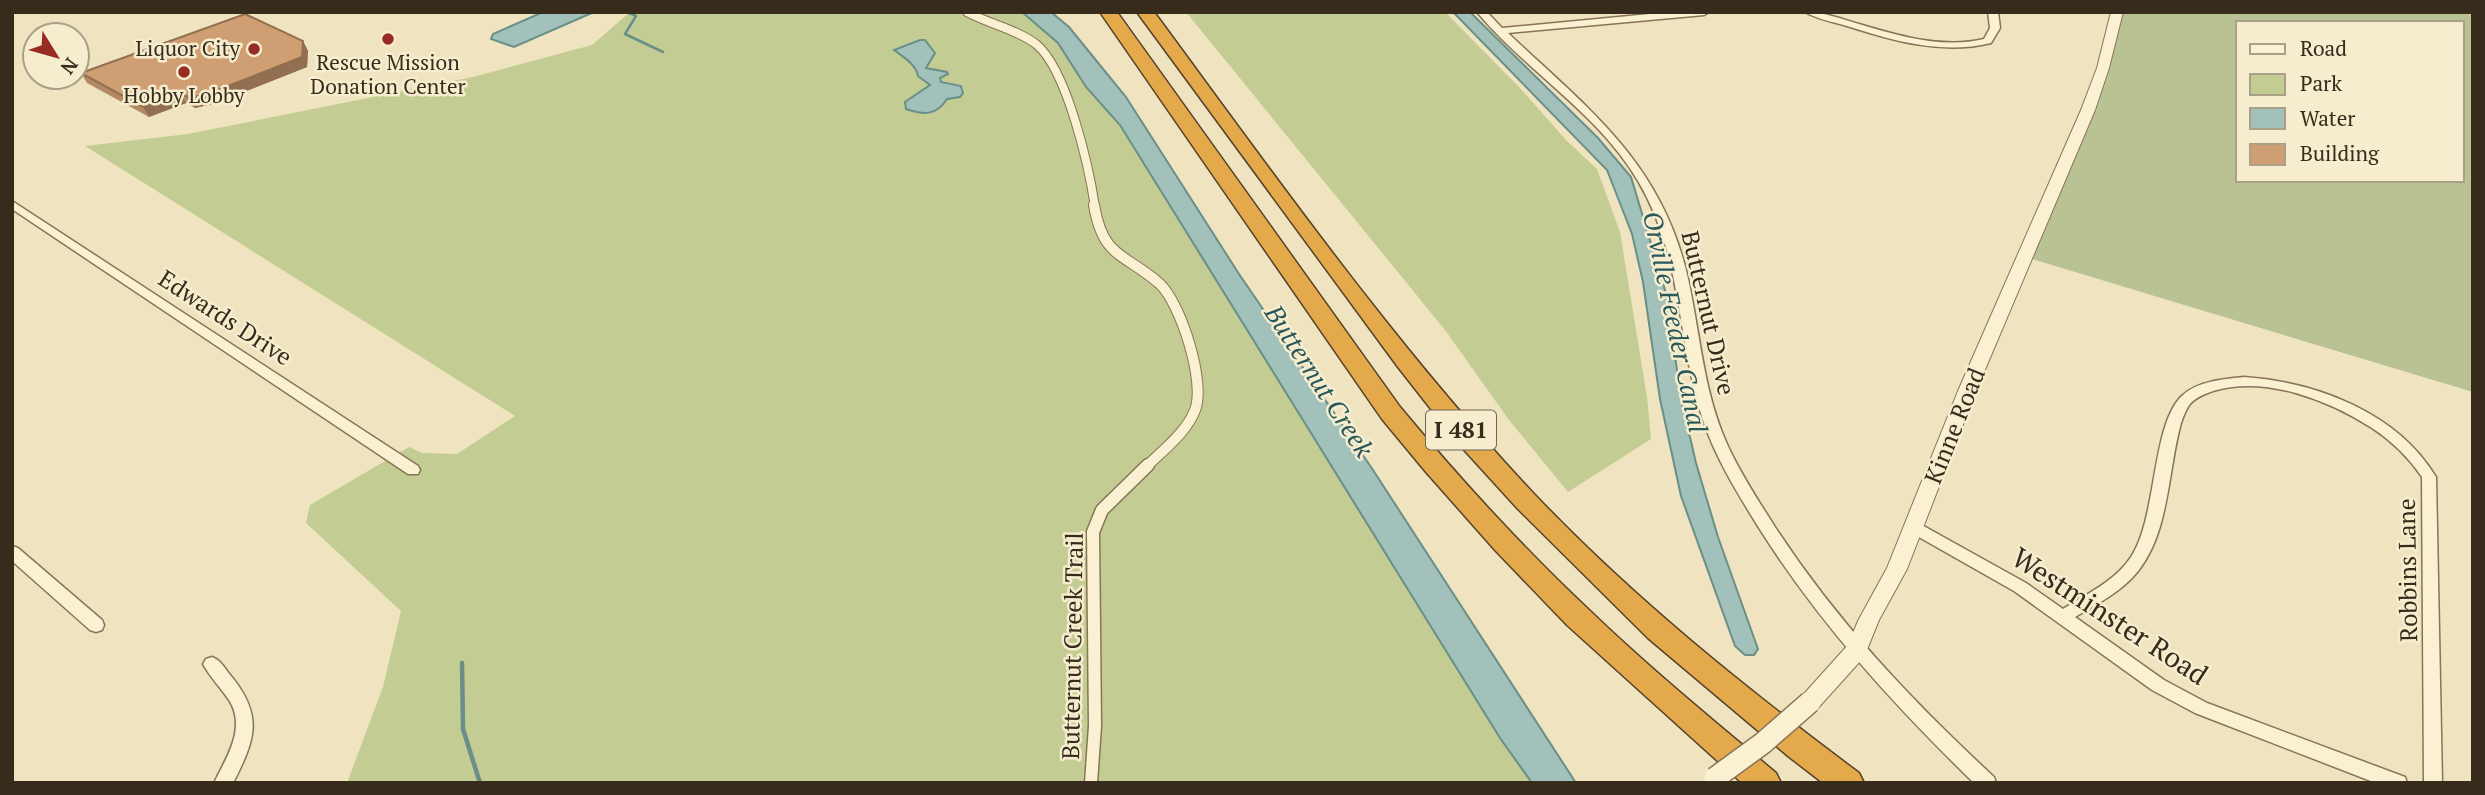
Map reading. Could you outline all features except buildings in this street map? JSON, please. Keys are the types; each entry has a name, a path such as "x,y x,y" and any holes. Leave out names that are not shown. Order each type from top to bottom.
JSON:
{"highway":[{"name":"I 481","path":"1108,12 1391,412 1418,446 1487,524 1577,617 1649,684 1765,783"},
{"name":"I 481","path":"1145,12 1428,391 1487,460 1557,534 1639,612 1734,694 1848,783"}],"street":[{"name":"Butternut Creek Trail","path":"967,12 1015,33 1045,53 1080,136 1102,234 1113,253 1147,274 1168,293 1182,326 1197,383 1196,409 1172,440 1101,510 1096,520 1093,532 1095,726 1091,783"},
{"name":"Butternut Drive","path":"1482,12 1587,114 1631,161 1644,180 1667,232 1679,269 1695,368 1710,420 1732,471 1795,571 1856,651 1987,783"},
{"path":"1501,32 1704,12"},
{"path":"1810,12 1920,42 1960,47 1989,41 1995,28 1993,12"},
{"name":"Kinne Road","path":"1711,781 1763,743 1810,702 1856,651 1915,528 1968,391 2088,110 2104,68 2117,12"},
{"name":"Edwards Drive","path":"15,209 413,470"},
{"name":"Robbins Lane","path":"2062,617 2104,591 2128,572 2142,550 2155,512 2172,429 2184,402 2192,395 2229,381 2257,383 2292,388 2347,408 2376,424 2400,442 2419,461 2429,477 2433,783"},
{"name":"Westminster Road","path":"1915,528 1969,556 2158,685 2202,708 2399,783"},
{"path":"12,552 96,625"},
{"path":"212,664 242,705 246,728 238,755 223,783"}],"green space":[{"path":"630,12 1034,12 1058,30 1549,770 1525,783 347,783 383,687 401,611 306,523 310,505 409,447 422,453 457,454 515,416 85,146 188,134 473,77 592,45"},
{"path":"1186,12 1445,12 1597,169 1620,232 1647,397 1651,439 1568,492 1509,420 1445,330"},
{"path":"2117,12 2457,12 2473,15 2473,392 2025,257 2088,110"}],"water":[{"path":"543,12 594,12 514,47 491,39 493,34"},
{"path":"1022,12 1051,12 1069,27 1126,97 1239,274 1371,467 1576,783 1532,783 1500,738 1120,125 1086,87 1058,43"},
{"path":"1453,12 1470,12 1598,138 1631,177 1665,290 1682,403 1696,463 1718,537 1758,649 1754,655 1745,655 1735,646 1681,496 1660,399 1643,282 1632,234 1607,170"},
{"path":"925,40 935,53 926,68 947,72 948,74 940,78 941,82 961,86 963,93 960,97 947,99 938,109 929,113 906,109 905,102 930,85 918,76 909,61 894,50"}],"waterway":[{"path":"627,12 636,16 625,34 663,52"},
{"path":"462,663 463,729 480,783"}],"place":[{"name":"Rescue Mission Donation Center","path":"388,39"},
{"name":"Liquor City","path":"254,49"},
{"name":"Hobby Lobby","path":"184,72"}],"water label":[{"name":"Orville Feeder Canal","path":"1675,322"},
{"name":"Butternut Creek","path":"1319,381"}]}
